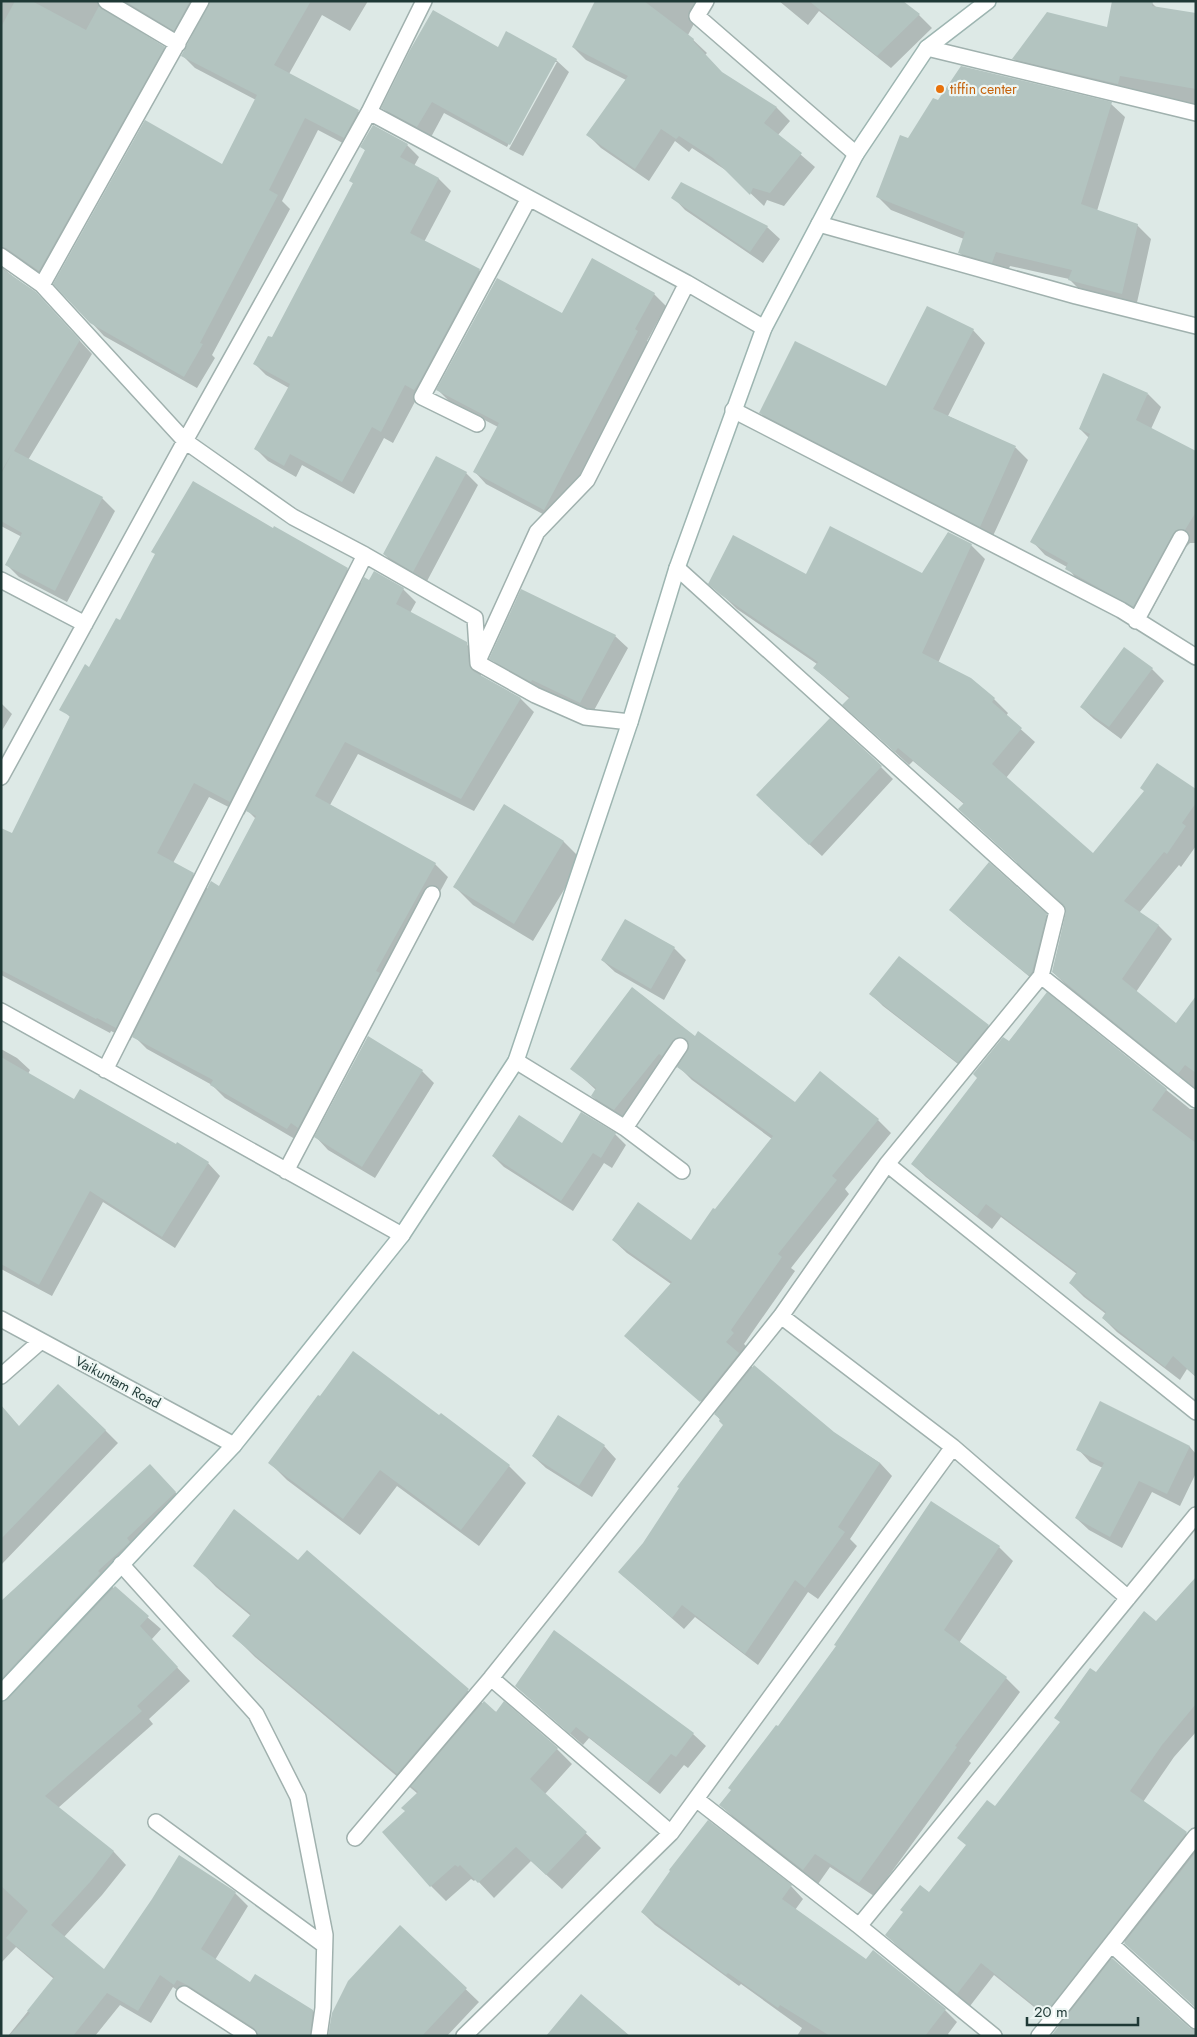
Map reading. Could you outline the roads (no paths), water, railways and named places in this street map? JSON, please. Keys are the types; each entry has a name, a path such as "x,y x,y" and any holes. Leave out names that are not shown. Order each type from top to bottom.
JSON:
{"street":[{"path":"106,1 178,44"},
{"path":"42,285 201,1"},
{"path":"1,778 185,441 369,112 424,1"},
{"path":"706,1 698,16 856,154"},
{"path":"1,1693 234,1445 402,1235 516,1061 630,722 677,568 764,328 856,154 926,48 988,1"},
{"path":"926,48 1196,113"},
{"path":"369,112 687,283 764,328"},
{"path":"477,424 422,397 529,198"},
{"path":"819,224 1076,296 1196,326"},
{"path":"1,256 42,285 185,441 293,517 365,555 475,618 478,663"},
{"path":"478,663 537,532 587,480 687,283"},
{"path":"734,410 1121,610 1196,657"},
{"path":"1136,621 1182,538"},
{"path":"105,1070 365,555"},
{"path":"355,1838 491,1678 781,1316 887,1164 1041,976 1058,911 677,568"},
{"path":"1,580 86,624"},
{"path":"478,663 535,695 585,717 630,722"},
{"path":"286,1171 432,894"},
{"path":"1041,976 1196,1100"},
{"path":"1,1011 402,1235"},
{"path":"625,1128 680,1046"},
{"path":"516,1061 625,1128 682,1170"},
{"path":"887,1164 1196,1412"},
{"path":"781,1316 953,1447 1128,1598"},
{"name":"Vaikuntam Road","path":"1,1318 234,1445"},
{"path":"1,1376 41,1341"},
{"path":"464,2036 671,1833 953,1447"},
{"path":"859,1926 1196,1516"},
{"path":"122,1564 256,1714 298,1797 325,1935 323,2008 319,2036"},
{"path":"491,1678 671,1833"},
{"path":"696,1799 859,1926 994,2036"},
{"path":"156,1822 324,1946"},
{"path":"1039,2036 1196,1836"},
{"path":"1111,1944 1196,2020"},
{"path":"184,1994 249,2036"}],"place":[{"name":"tiffin center","path":"940,89"}]}
